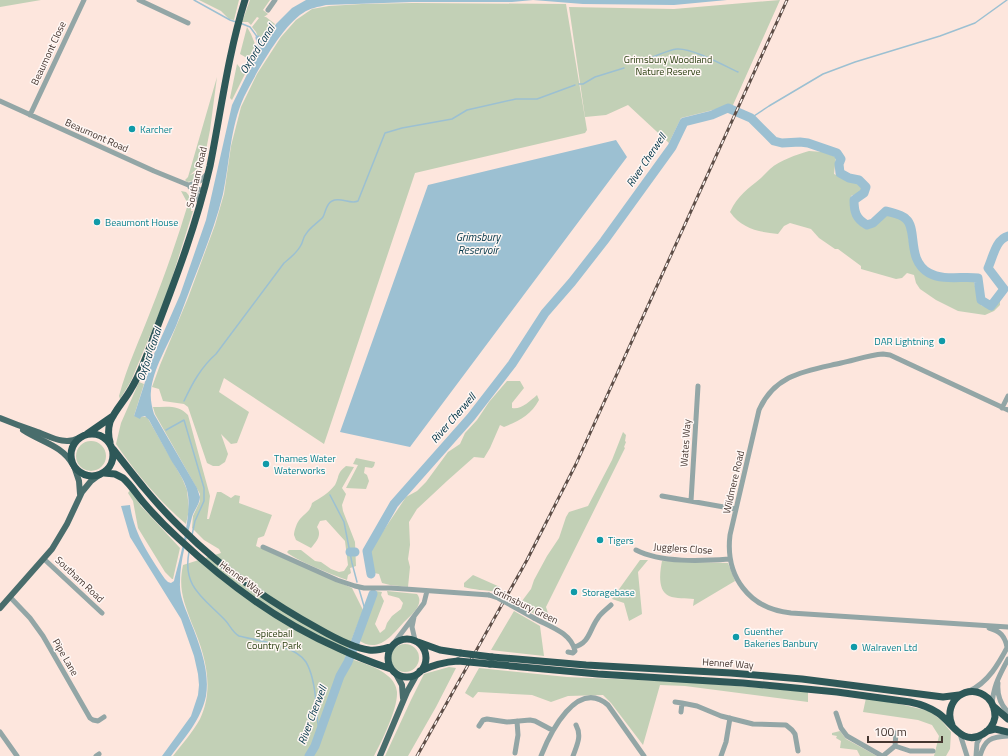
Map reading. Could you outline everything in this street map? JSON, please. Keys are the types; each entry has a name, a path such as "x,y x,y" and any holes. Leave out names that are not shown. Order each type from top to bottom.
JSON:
{"highway":[{"name":"Southam Road","path":"111,446 108,431 113,415 131,389 142,366 183,260 204,191 238,23 245,0"},
{"name":"Southam Road","path":"87,434 113,415"},
{"path":"87,434 102,436 111,446 113,460 108,470 102,474 94,476 82,474 74,466 71,459 72,447 79,438 87,434"},
{"name":"Hennef Way","path":"111,446 141,486 180,528 225,568 279,606 341,640 365,649 381,650 392,645"},
{"name":"Hennef Way","path":"102,474 118,475 126,480 155,516 192,551 245,594 274,613 338,648 394,672"},
{"path":"404,638 417,641 440,650 460,652 491,660 448,661 407,677 394,672 387,658 392,645 404,638"},
{"path":"417,641 422,646 426,657 423,667 418,673"},
{"name":"Hennef Way","path":"491,660 731,673 810,680 943,697 955,696 964,693"},
{"name":"Hennef Way","path":"491,660 598,674 744,683 837,692 920,704 938,713 952,725"},
{"path":"1008,719 987,697 979,693 964,693 954,700 950,708 949,716 952,725 960,734 970,737 980,736 994,729 1008,732"},
{"path":"988,731 994,720 993,705"}],"main road":[{"path":"0,418 60,441 71,441 79,438"},
{"path":"19,426 29,434 58,448 68,457 74,466"},
{"name":"Southam Road","path":"74,466 80,481 79,496"},
{"name":"Southam Road","path":"0,608 44,559 67,524 79,496 88,484 102,474"},
{"path":"394,672 402,684 403,702"},
{"path":"380,756 403,702 418,673"}],"street":[{"name":"Beaumont Close","path":"30,115 84,0"},
{"path":"139,0 188,23"},
{"path":"268,10 275,0"},
{"name":"Beaumont Road","path":"0,101 204,191"},
{"path":"188,185 200,181 208,171"},
{"path":"188,185 196,193 200,204"},
{"name":"Wildmere Road","path":"1008,410 887,354 872,356 789,377 776,386 762,403 756,418 730,535 729,559 736,576 747,592 762,604 778,611 1008,627"},
{"name":"Wates Way","path":"691,501 698,386"},
{"path":"1002,408 1008,396"},
{"path":"662,496 736,510"},
{"name":"Grimsbury Green","path":"263,547 341,582 354,586 489,595 498,598 558,630 568,638 574,647"},
{"name":"Jugglers Close","path":"636,550 648,555 663,558 712,560 729,559"},
{"name":"Southam Road","path":"44,559 102,613"},
{"path":"392,645 424,603 428,591"},
{"name":"Pipe Lane","path":"10,597 30,618 46,640 90,718 98,721 104,717"},
{"path":"568,652 574,652 574,647 585,641 598,618 611,605"},
{"path":"414,616 412,627 417,641"},
{"name":"Wildmere Road","path":"964,693 980,685 987,679 1008,647 1006,640 999,631 982,626"},
{"path":"993,705 993,690 1008,659"},
{"path":"1000,674 998,688 999,697 1003,706 1008,712"},
{"path":"541,756 552,730 579,701 589,698 600,700 610,707 644,756"},
{"path":"675,702 697,706 730,718 753,724 786,725 795,734 798,751"},
{"path":"681,712 682,703"},
{"path":"836,713 841,728 847,736 882,756 895,746 896,733"},
{"path":"721,756 726,742 730,718"},
{"path":"479,726 483,720 487,719 504,722 535,721 552,730"},
{"path":"516,753 518,735 517,722"},
{"path":"572,756 580,737 580,732 576,725"},
{"path":"0,732 16,756"},
{"path":"960,734 967,756"},
{"path":"976,756 977,744 980,736"},
{"path":"980,756 983,745 988,740 996,737 1008,736"},
{"path":"895,746 910,751 933,751"}],"green space":[{"path":"0,0 41,0 0,7"},
{"path":"199,0 239,0 234,20 229,19 221,11"},
{"path":"250,0 270,0 263,10 268,14 264,17 275,24 261,44 252,27 259,18 257,17 251,25 248,22 242,22"},
{"name":"Grimsbury Woodland Nature Reserve","path":"780,0 733,105 681,118 669,143 628,105 606,115 585,117 569,7 674,9"},
{"path":"362,4 566,4 587,130 585,133 415,173 324,444 224,378 219,392 249,412 237,443 231,444 221,434 228,454 225,462 219,466 213,466 207,463 188,407 184,404 163,401 159,389 152,387 188,298 215,225 224,194 231,146 241,107 257,74 281,37 296,20 312,9 329,6"},
{"path":"247,27 257,49 252,61 240,54"},
{"path":"237,64 245,74 232,100 230,98"},
{"path":"217,77 205,155 200,166 190,175 199,171 204,163 202,173 199,177 187,182 185,180 188,177"},
{"path":"809,151 823,152 836,157 834,174 858,182 861,185 863,191 851,196 853,210 860,223 864,226 871,225 878,222 886,214 898,218 908,226 908,235 912,253 920,268 934,278 974,282 978,299 982,306 993,307 1000,300 1000,305 994,311 985,315 958,311 936,300 920,289 916,283 914,275 907,273 902,278 896,279 861,269 861,266 838,249 835,249 819,238 811,229 790,223 784,226 778,234 771,233 751,229 735,218 730,212 736,201 770,169 783,160"},
{"path":"181,191 186,192 189,196 191,211 193,211 165,299 131,381 120,399 119,396 126,374 166,271 188,204"},
{"path":"507,381 520,381 524,388 512,403 512,408 519,408 537,395 539,400 536,405 520,420 504,427 500,425 484,458 474,457 417,509 409,522 410,545 408,559 410,567 408,587 382,583 379,574 374,573 369,552 406,497 417,491 426,482 448,452 460,444 465,433"},
{"path":"139,382 144,384 134,416 147,417 182,478 187,490 189,510 186,524 166,506 148,486 116,444 121,423"},
{"name":"Spiceball Country Park","path":"153,407 176,408 184,411 188,415 210,496 207,519 209,519 217,492 221,492 231,498 235,495 240,496 239,503 272,515 264,536 258,538 256,546 352,588 363,610 345,657 368,665 384,673 393,681 397,692 395,707 374,756 173,756 200,719 207,695 204,659 183,595 181,581 183,565 221,553 219,549 204,540 192,528 193,516 200,501 200,494 155,414"},
{"path":"623,432 626,435 625,448 546,607 549,616 548,619 519,606 531,589 534,580 547,556 559,538 569,512 588,506 612,460"},
{"path":"91,441 102,445 106,456 102,467 91,471 80,467 76,456 80,445"},
{"path":"356,458 375,462 372,468 365,467 364,473 367,475 369,481 366,489 346,488 358,465 353,464"},
{"path":"346,466 354,467 342,488 346,494 342,505 355,542 356,566 350,568 351,573 348,575 347,580 305,563 287,552 289,550 301,550 315,561 321,562 331,569 339,572 344,571 348,565 345,541 326,520 320,521 317,527 319,533 318,538 311,548 296,540 294,535 299,520 309,510 312,503 333,488 339,473"},
{"path":"130,490 141,506 180,548 173,579 165,572 138,528 133,501 128,493"},
{"path":"640,560 648,560 638,572 642,614 629,621 624,603 612,599"},
{"path":"662,561 728,563 735,581 693,606 694,599 672,597 665,593 660,580"},
{"path":"473,575 500,587 496,592 464,587 464,583"},
{"path":"376,591 382,592 381,595 384,601 375,624 380,633 385,629 392,616 401,609 403,603 399,598 388,595 387,591 417,594 419,602 413,613 389,638 384,642 371,645 357,639"},
{"path":"514,611 540,626 544,656 491,650"},
{"path":"405,644 415,648 419,658 415,668 405,672 395,668 391,658 395,648"},
{"path":"449,667 456,668 408,756 385,756 424,674"},
{"path":"479,668 567,677 688,682 808,692 808,702 685,686 660,685 643,745 611,703 603,695 568,696 551,702 532,695 478,692 473,698 465,693"},
{"path":"866,698 929,711 941,720 951,732 950,749 946,756 934,756 939,736 932,725 918,720 863,712"},
{"path":"840,731 846,739 877,756 860,756 857,750 840,748 841,741 836,738 837,736 832,735 832,733"}],"water":[{"path":"306,0 533,0 512,2 412,2 326,5 311,9 295,19 278,39 262,63 244,97 239,108 233,132 223,194 215,221 176,326 158,366 151,391 154,414 197,488 200,497 192,517 184,550 180,574 180,587 183,603 201,649 207,678 204,705 196,721 171,756 162,756 191,716 198,695 198,674 194,656 181,619 130,537 121,506 130,505 135,525 143,544 165,579 171,583 174,581 182,548 187,522 188,499 186,486 149,420 145,416 141,417 140,419 134,416 154,354 180,295 206,220 232,105 256,56 276,24 292,8"},
{"path":"533,0 727,0 674,5 583,4"},
{"name":"Grimsbury Reservoir","path":"616,140 627,157 410,447 340,432 428,185"}],"waterway":[{"path":"194,0 236,22"},
{"path":"751,118 823,74 975,23 1007,0"},
{"name":"Oxford Canal","path":"240,23 250,27 258,38"},
{"name":"Oxford Canal","path":"258,38 262,52"},
{"path":"650,58 670,50 683,49 708,58 738,72"},
{"path":"579,84 583,84 595,77 624,68"},
{"path":"184,401 201,370 216,354 284,263 298,250 307,232 323,217 328,204 338,199 352,202 358,201 385,133 402,128 452,119 467,110 516,99 537,99 575,85"},
{"name":"River Cherwell","path":"371,574 367,551 394,504 471,417 512,364 545,313 572,282 604,241 672,147 684,122 712,115 728,108 751,118 774,141 782,143 808,143 837,153 841,159 839,164 840,173 849,178 859,180 866,187 864,193 854,200 855,212 860,220 867,225 873,223 886,211 904,217 909,224 917,260 922,267 929,273 940,277 978,278 981,300 991,306 1004,289 988,268 998,245 1008,236"},
{"path":"166,430 184,420 204,488 204,501 195,521 192,535"},
{"path":"330,495 344,522 357,582"},
{"path":"189,552 189,574 196,591 225,620 235,633 239,636 276,644 294,651 306,662 313,682 320,734"},
{"path":"350,552 355,552"},
{"path":"359,589 366,613"},
{"name":"River Cherwell","path":"309,756 315,746 340,676 348,662 373,594"}],"railway":[{"path":"417,756 527,560 576,464 787,0"}],"place":[{"name":"Karcher","path":"132,129"},
{"name":"Beaumont House","path":"97,222"},
{"name":"DAR Lightning","path":"942,341"},
{"name":"Thames Water Waterworks","path":"266,464"},
{"name":"Tigers","path":"600,540"},
{"name":"Storagebase","path":"574,592"},
{"name":"Guenther Bakeries Banbury","path":"736,637"},
{"name":"Walraven Ltd","path":"854,647"}]}
